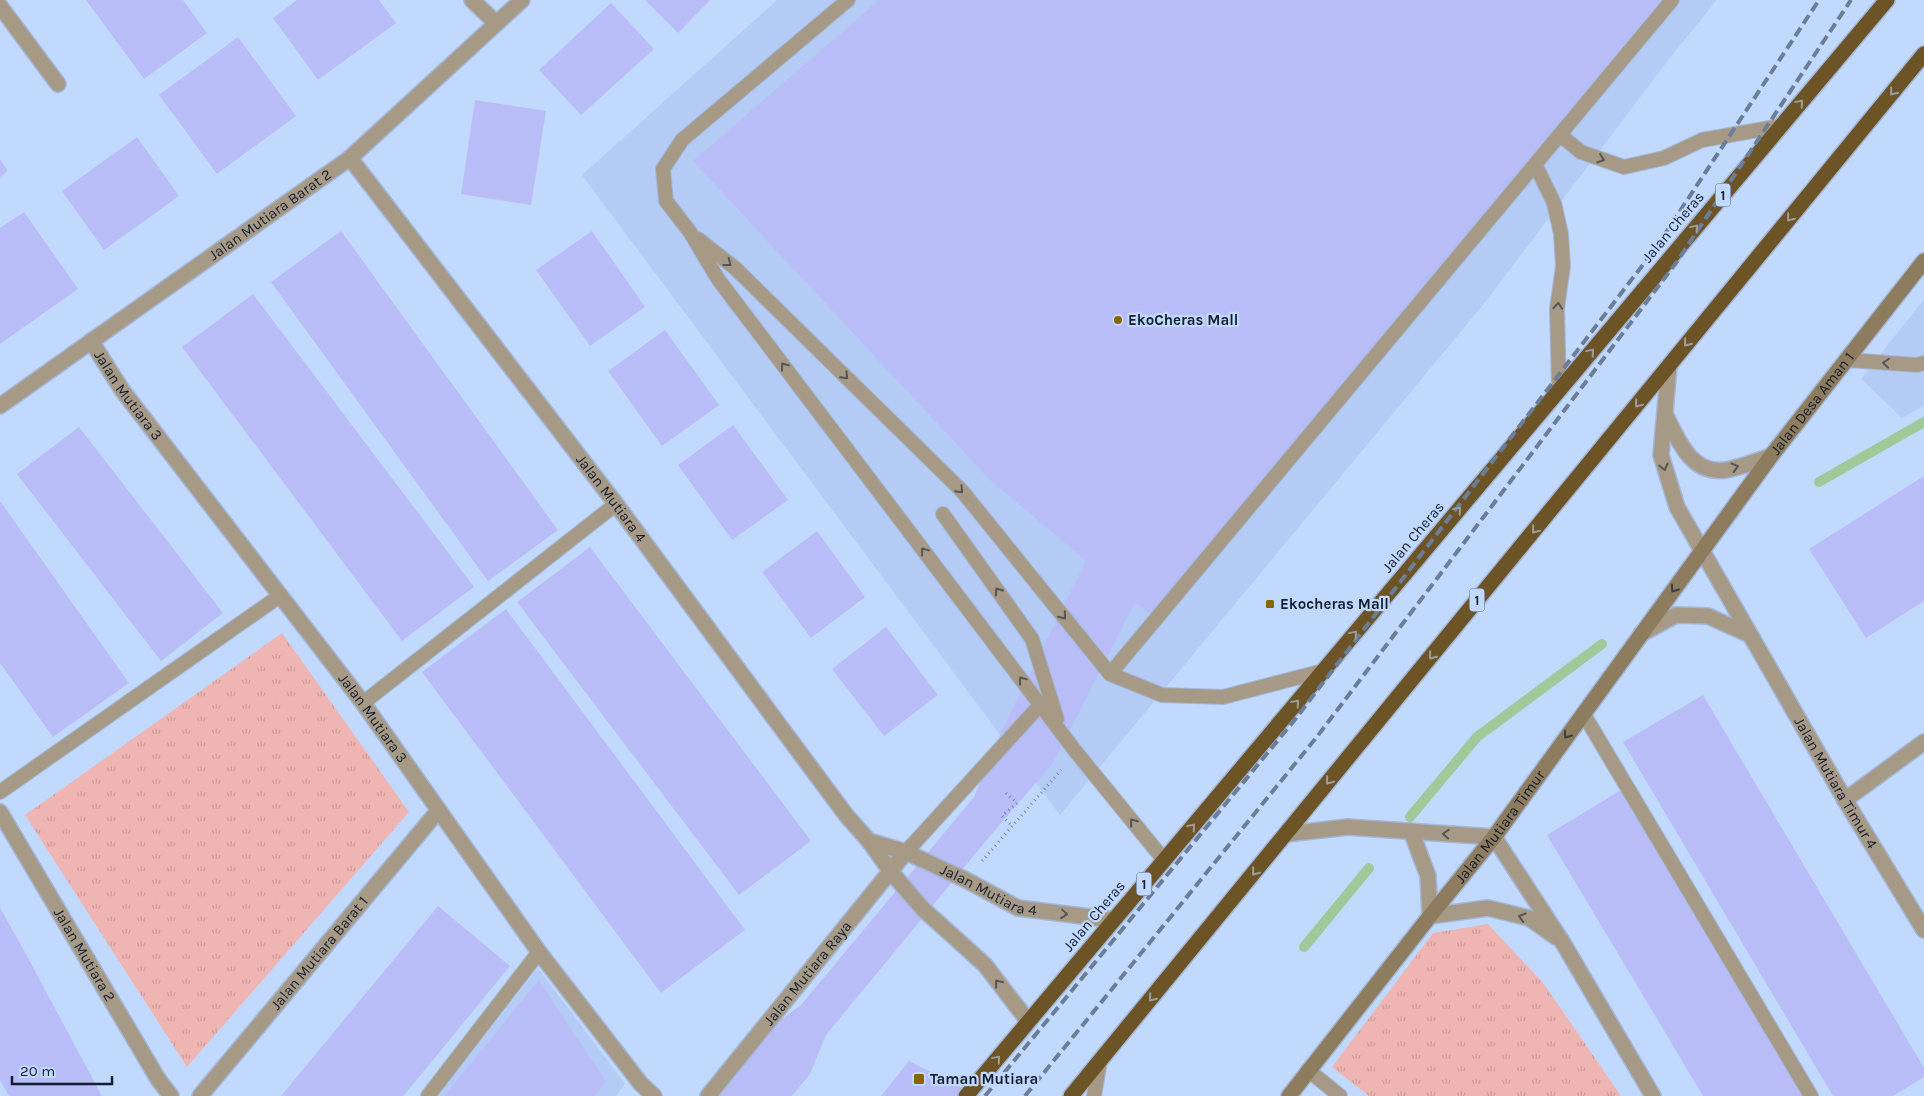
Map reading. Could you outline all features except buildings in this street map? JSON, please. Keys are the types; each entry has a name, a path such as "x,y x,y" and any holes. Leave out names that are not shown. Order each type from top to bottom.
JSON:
{"highway":[{"name":"Jalan Cheras","path":"966,1096 1887,0"},
{"name":"1","path":"1071,1096 1924,54"}],"street":[{"path":"472,0 496,23"},
{"name":"Jalan Mutiara Barat 2","path":"0,406 350,158 522,0"},
{"path":"0,6 58,84"},
{"name":"Jalan Mutiara 4","path":"350,158 616,504 846,814 870,841 891,872 923,909 985,965 1028,1021"},
{"name":"Jalan Desa Aman 1","path":"1703,550 1771,456 1924,261"},
{"name":"Jalan Mutiara 3","path":"91,341 122,390 363,703 539,952 640,1084 654,1096"},
{"path":"1669,366 1661,455 1677,507 1703,550"},
{"path":"1664,413 1681,446 1693,460 1708,470 1726,470 1771,456"},
{"name":"Jalan Mutiara Timur","path":"1288,1096 1494,837 1703,550"},
{"name":"Jalan Mutiara Timur 4","path":"1703,550 1845,800 1924,930"},
{"path":"1641,634 1676,615 1708,616 1750,635"},
{"path":"1845,800 1924,742"},
{"name":"Jalan Mutiara Barat 1","path":"200,1096 438,811"},
{"name":"Jalan Mutiara 2","path":"0,812 158,1079 171,1096"},
{"path":"1286,834 1348,827 1494,837 1563,943 1653,1096"},
{"path":"1411,831 1428,876 1430,916 1488,908 1529,918 1563,943"},
{"name":"Jalan Mutiara 4","path":"870,841 906,852 966,880 1018,908 1114,920"},
{"name":"Jalan Mutiara Raya","path":"708,1096 906,852"},
{"path":"631,1096 640,1084"}],"lane":[{"path":"848,0 682,140 663,169 666,201 690,232 718,279 1076,752 1164,860"},
{"path":"1110,674 1672,0"},
{"path":"1560,135 1581,152 1624,167 1664,158 1702,140 1781,126"},
{"path":"1536,164 1554,203 1561,234 1563,266 1557,308 1559,389"},
{"path":"690,232 735,268 962,491 1110,674 1162,695 1223,697 1323,671"},
{"path":"1848,360 1916,365 1924,363"},
{"path":"363,703 616,504"},
{"path":"943,514 1032,639 1060,730"},
{"path":"0,792 281,595"},
{"path":"906,852 1041,704"},
{"path":"1583,713 1811,1096"},
{"path":"428,1096 539,952"},
{"path":"1094,1096 1100,1061"},
{"path":"1308,1070 1340,1096"}],"path":[{"path":"966,880 1076,752"},
{"path":"1006,793 1017,803 1002,816 1012,826"}],"shaded area":[{"name":"EkoCheras Mall","path":"777,0 1717,0 1669,59 1483,305 1060,815 582,175"},
{"path":"1924,299 1924,406 1902,418 1861,379"},
{"path":"538,968 625,1084 616,1096 438,1096"}],"green space":[{"path":"282,633 409,812 187,1067 25,815"},
{"path":"1488,924 1544,984 1621,1096 1369,1096 1332,1067 1433,933"}],"waterway":[{"path":"1819,482 1924,422"},
{"path":"1410,817 1477,737 1602,644"},
{"path":"1304,947 1369,868"}],"railway":[{"path":"985,1096 1293,722 1655,249 1819,0"},
{"path":"1025,1096 1316,738 1676,263 1851,0"}],"place":[{"name":"EkoCheras Mall","path":"1118,320"},
{"name":"Ekocheras Mall","path":"1270,604"},
{"name":"Taman Mutiara","path":"919,1079"}]}
